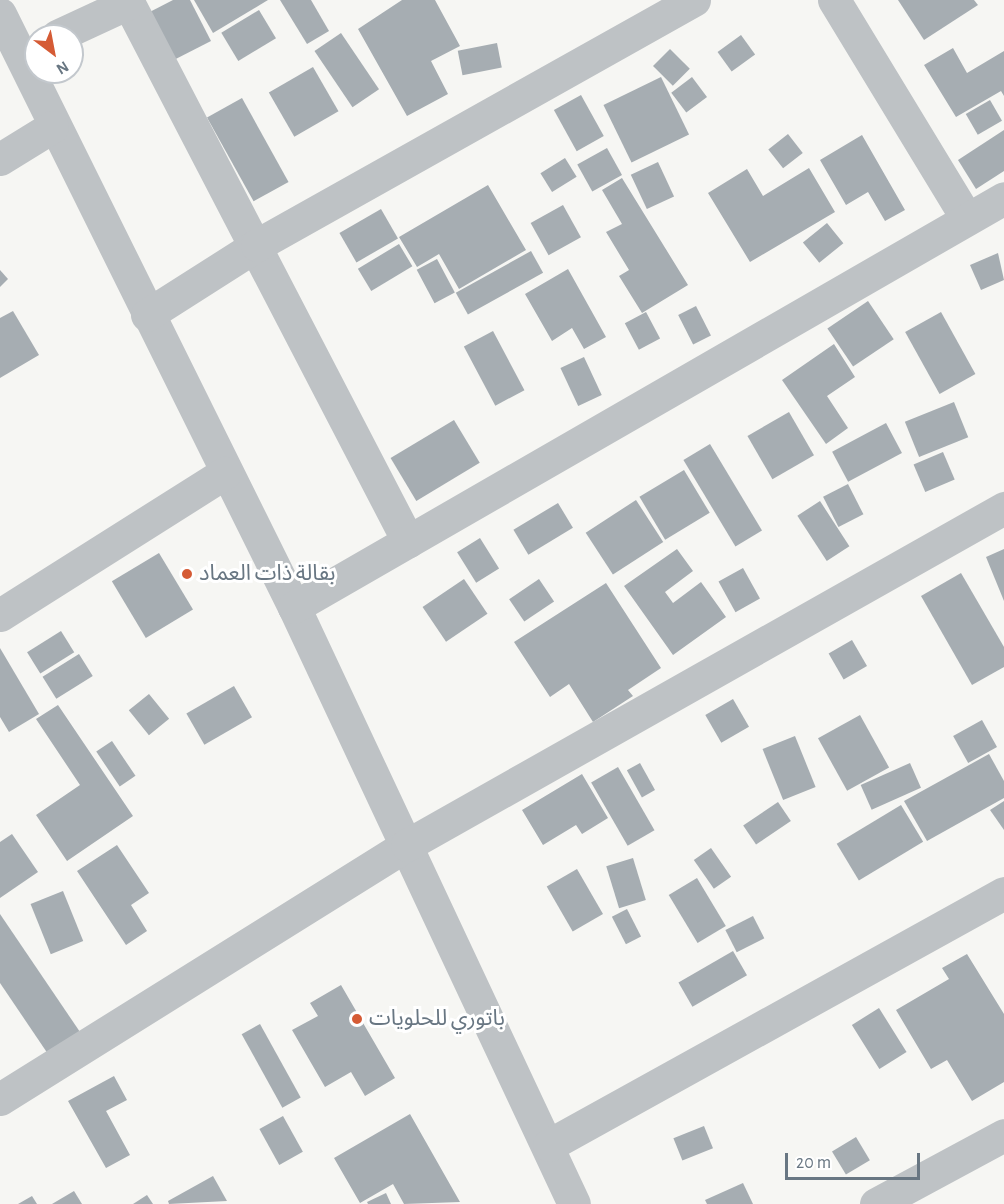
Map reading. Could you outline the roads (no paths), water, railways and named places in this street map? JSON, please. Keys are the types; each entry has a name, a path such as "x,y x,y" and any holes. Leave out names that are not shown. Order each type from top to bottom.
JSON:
{"street":[{"path":"147,315 257,245 694,0"},
{"path":"834,0 967,219"},
{"path":"82,24 127,2 257,245 408,541"},
{"path":"0,14 24,46"},
{"path":"38,84 52,127 294,607 549,1145 574,1204"},
{"path":"0,159 52,127"},
{"path":"294,607 1004,198"},
{"path":"0,615 225,473"},
{"path":"0,1099 407,845 1004,508"},
{"path":"549,1145 1004,893"},
{"path":"876,1204 1004,1135"}],"place":[{"name":"بقالة ذات العماد","path":"187,574"},
{"name":"باتوري للحلويات","path":"357,1019"}]}
